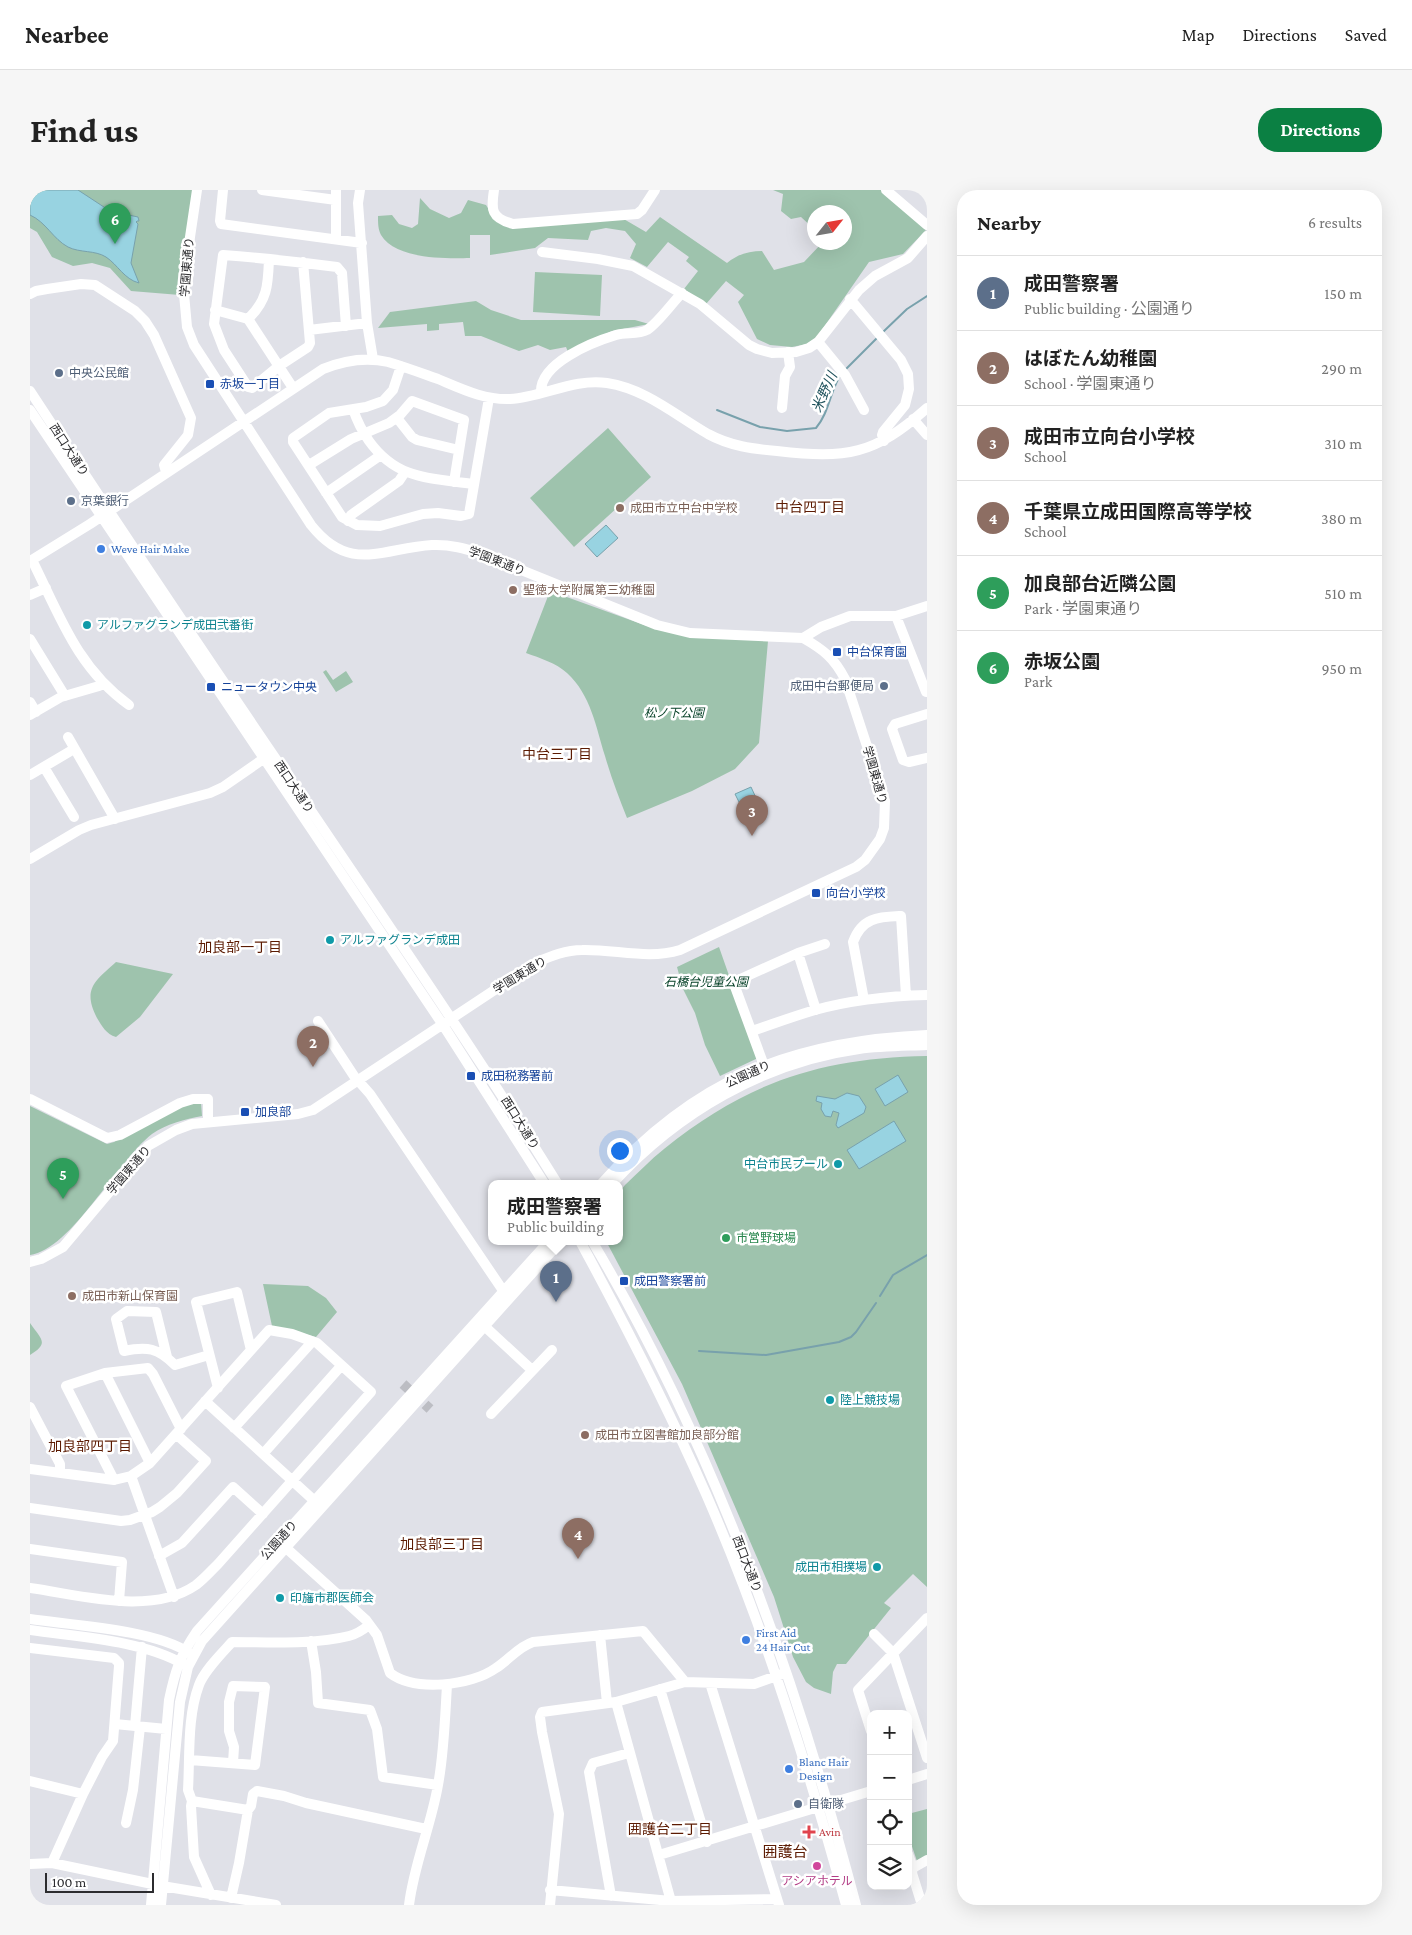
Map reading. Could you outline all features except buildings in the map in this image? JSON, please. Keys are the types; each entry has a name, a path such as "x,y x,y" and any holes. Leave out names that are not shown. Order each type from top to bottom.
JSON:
{"street":[{"name":"学園東通り","path":"30,1262 41,1259 63,1246 148,1146 176,1130 192,1124 298,1114 313,1110 520,973 546,958 581,950 652,955 673,952 856,868 865,860 880,839 884,828 885,801 845,680 838,665 819,647 802,638 690,633 657,625 482,554 461,548 432,545 370,555 358,555 330,545 320,537 242,421 194,345 187,327 184,294 197,190"},
{"path":"223,190 221,224 362,243"},
{"path":"262,190 336,195 336,239"},
{"path":"360,190 358,203 367,323 373,359"},
{"path":"494,190 491,208 502,221 512,224 637,214 642,210 655,190"},
{"path":"886,190 927,225"},
{"path":"542,252 633,266 682,293 717,317 749,345 772,353 802,351 818,342 850,299 876,276 908,258 927,236"},
{"path":"303,262 310,343 308,347 279,366 252,388 248,387 218,338 214,324 223,255 269,258 303,262 337,267 342,273 346,326"},
{"path":"248,319 258,310 268,285 269,258"},
{"path":"30,294 36,291 81,284 95,286 135,311 145,321 154,335 191,418 188,435 164,465 166,472"},
{"path":"541,393 541,383 555,365 617,334 635,333 649,329 682,293"},
{"path":"850,299 901,360 908,374 909,389 907,399 902,410 883,432 884,441"},
{"path":"215,310 248,319 293,388"},
{"path":"309,330 367,323"},
{"path":"818,342 846,375 864,410"},
{"path":"782,408 785,376 790,367 788,352"},
{"path":"129,705 103,683 70,639 31,561 105,514 242,421 323,369 333,365 373,359 401,366 479,396 489,398 517,398 592,382 608,383 626,388 656,401 684,420 722,441 753,448 828,455 866,448 884,441 914,420 927,408"},
{"path":"401,366 393,390 387,398 377,404 330,413 295,436 293,442 342,517 357,525 380,526 423,514 438,513 466,516 469,514 489,398"},
{"name":"西口大通り","path":"30,391 105,514"},
{"path":"309,465 364,432 389,424 412,401 464,420 454,482"},
{"name":"西口大通り","path":"30,410 105,514 447,1022 542,1180"},
{"path":"353,410 364,432 381,456 390,464 405,472 473,484"},
{"path":"397,418 416,440 459,450"},
{"path":"914,420 927,435"},
{"path":"326,493 381,456"},
{"path":"348,521 351,515 399,481 405,472"},
{"path":"30,595 46,588"},
{"path":"802,638 821,627 850,616 896,616 927,606"},
{"path":"896,616 926,692"},
{"path":"30,639 65,696"},
{"path":"30,702 33,713 65,696 99,686 103,683"},
{"path":"927,714 895,724 892,729 903,760 909,762 927,758"},
{"path":"68,737 115,819"},
{"path":"30,776 74,749"},
{"path":"30,859 81,829 223,788 268,756"},
{"path":"44,767 74,817"},
{"path":"864,1000 853,942 855,936 869,920 879,917 901,916 906,996"},
{"path":"765,1070 734,984 736,981 798,953 825,944"},
{"path":"798,953 816,1010"},
{"path":"752,1031 816,1010 864,1000 927,995"},
{"path":"318,1021 504,1292"},
{"name":"西口大通り","path":"447,1022 507,1102 555,1180"},
{"name":"公園通り","path":"616,1180 672,1129 765,1070 804,1051 850,1041 927,1035"},
{"name":"公園通り","path":"605,1180 629,1153 658,1128 712,1090 765,1070 834,1054 876,1047 927,1045"},
{"path":"30,1099 107,1138 120,1135 180,1103 193,1099 208,1099 208,1122"},
{"name":"公園通り","path":"481,1323 504,1292 545,1245"},
{"name":"公園通り","path":"161,1905 157,1885 166,1729 169,1700 179,1661 184,1650 197,1631 318,1504 481,1323 557,1245"},
{"name":"西口大通り","path":"582,1245 674,1423 706,1496 757,1623 819,1807 846,1905"},
{"name":"西口大通り","path":"594,1245 639,1327 685,1420 744,1554 788,1673 829,1804 856,1905"},
{"path":"218,1388 196,1302 237,1292 251,1350"},
{"path":"167,1357 156,1312 126,1311 116,1318 124,1351 139,1348 151,1349 160,1352 175,1365 209,1354"},
{"path":"481,1323 532,1370"},
{"path":"30,1469 114,1480 131,1476 150,1462 269,1330 292,1334 317,1343 371,1392 263,1514 204,1578 195,1585 174,1596 154,1602 136,1603 30,1588"},
{"path":"234,1428 312,1342"},
{"path":"491,1414 552,1350"},
{"path":"263,1454 341,1366"},
{"path":"30,1508 121,1521 152,1512 169,1500 206,1461 179,1431 153,1374 148,1368 105,1373 66,1386 114,1480"},
{"path":"105,1373 150,1462"},
{"path":"205,1402 318,1504"},
{"path":"30,1406 60,1464 60,1473"},
{"path":"131,1476 174,1596"},
{"path":"159,1556 182,1542 233,1487 263,1514"},
{"name":"公園通り","path":"151,1905 157,1885 180,1702 188,1667 211,1630 286,1547 318,1504"},
{"path":"286,1547 370,1625 377,1635 390,1673 405,1681 447,1685 476,1678 496,1668 523,1645 534,1642 643,1631 685,1682"},
{"path":"30,1549 122,1562 119,1601"},
{"path":"867,1718 858,1690 927,1618"},
{"path":"30,1619 152,1638 184,1650 194,1657"},
{"path":"757,1623 768,1619"},
{"path":"211,1895 194,1857 190,1806 192,1801 188,1790 193,1714 199,1684 232,1642 311,1641 349,1636 360,1632 370,1625"},
{"path":"919,1627 927,1635"},
{"path":"30,1630 142,1647 179,1661 188,1667"},
{"path":"874,1634 893,1653 927,1758"},
{"path":"600,1635 612,1702 659,1855 671,1903"},
{"path":"311,1641 318,1703 370,1710 377,1728 383,1776 438,1785"},
{"path":"126,1823 134,1790 142,1647"},
{"path":"30,1648 114,1658 119,1666 113,1741 102,1757 83,1794 52,1863"},
{"path":"550,1905 559,1814 540,1717 542,1712 612,1702 685,1682 754,1684 788,1673"},
{"path":"550,1890 671,1903 778,1902 710,1683"},
{"path":"409,1905 411,1886 438,1785 447,1685"},
{"path":"190,1760 254,1765 265,1686 233,1686 229,1702 229,1730 234,1747 233,1763"},
{"path":"660,1689 707,1842"},
{"path":"115,1724 166,1729"},
{"path":"611,1896 589,1772 593,1764 629,1753"},
{"path":"912,1779 927,1774"},
{"path":"30,1781 83,1794"},
{"path":"229,1900 240,1863 248,1810 251,1806 253,1794 257,1791 426,1829"},
{"path":"659,1855 867,1792"},
{"path":"192,1801 248,1810"},
{"path":"912,1868 927,1860"},
{"path":"30,1864 52,1863 229,1900 276,1905"},
{"path":"912,1873 922,1905"}],"green space":[{"path":"30,190 193,190 180,295 131,291 110,268 92,263 73,266 52,257 37,232 30,228"},
{"path":"773,190 881,190 926,230 903,254 869,262 817,337 807,344 792,347 770,345 757,339 738,302 744,295 726,281 706,304 684,289 698,271 686,261 689,257 668,242 647,267 630,258 636,244 625,231 606,228 591,231 588,240 548,238 535,248 490,255 490,235 470,235 470,258 448,258 422,256 397,249 381,235 378,224 378,216 392,215 399,224 412,228 418,224 420,198 430,209 449,218 461,213 468,200 486,205 496,221 622,218 646,232 660,217 727,263 735,257 762,251 774,270 804,262 815,250 852,250 852,205 807,205 807,223 801,217 791,219 781,211 783,194"},
{"path":"535,272 602,275 600,316 533,312"},
{"path":"476,301 491,310 521,320 635,320 649,324 612,331 568,352 566,347 550,350 538,345 519,351 481,336 465,336 463,322 439,324 439,330 427,331 427,324 378,328 390,312"},
{"path":"608,428 651,477 574,547 530,498"},
{"name":"松ノ下公園","path":"550,591 647,626 768,641 759,743 735,769 692,791 627,818 610,772 592,712 582,691 563,669 526,653"},
{"path":"326,670 333,680 346,671 353,682 336,692 323,672"},
{"name":"石橋台児童公園","path":"719,947 758,1058 720,1076 705,1045 695,1013 683,989 677,967"},
{"path":"116,962 173,974 140,1017 116,1037 107,1032 97,1018 91,1000 91,993 97,980"},
{"path":"927,1056 927,1587 913,1574 884,1603 891,1608 846,1664 837,1664 833,1672 831,1694 814,1688 806,1682 793,1657 774,1597 682,1384 608,1245 623,1245 623,1187 625,1185 664,1149 725,1106 787,1078 853,1062"},
{"path":"201,1102 202,1116 176,1122 152,1134 138,1147 62,1238 46,1249 30,1255 30,1106 107,1144 181,1106"},
{"path":"263,1284 308,1286 326,1298 337,1312 316,1337 272,1326"},
{"path":"30,1323 42,1340 42,1344 30,1355"},
{"path":"927,1809 927,1855 917,1861 912,1847 912,1813"}],"water":[{"path":"30,190 78,190 110,211 138,217 139,221 136,222 138,224 131,263 139,283 125,275 106,257 97,253 73,249 58,240 41,222 30,215"},
{"path":"606,525 618,538 597,557 585,544"},
{"path":"751,787 763,813 748,820 735,794"},
{"path":"898,1075 908,1092 885,1106 875,1089"},
{"path":"847,1093 859,1096 866,1107 864,1113 838,1128 836,1125 839,1113 833,1111 831,1117 825,1116 821,1109 822,1103 816,1101 817,1096 835,1099"},
{"path":"894,1121 906,1141 859,1169 847,1150"}],"waterway":[{"name":"米野川","path":"883,332 907,309 927,296"},
{"name":"米野川","path":"846,369 878,337"},
{"name":"米野川","path":"717,410 760,427 787,431 816,428 824,416 841,374"},
{"path":"880,1296 893,1275 927,1255"},
{"path":"699,1351 766,1355 839,1342 851,1337 856,1332 876,1303"}],"tunnel":[{"path":"403,1384 430,1409"}],"place":[{"name":"赤坂公園","path":"115,244"},
{"name":"中央公民館","path":"59,373"},
{"name":"赤坂一丁目","path":"210,384"},
{"name":"京葉銀行","path":"71,501"},
{"name":"成田市立中台中学校","path":"620,508"},
{"name":"Weve Hair Make","path":"101,549"},
{"name":"聖徳大学附属第三幼稚園","path":"513,590"},
{"name":"アルファグランデ成田弐番街","path":"87,625"},
{"name":"中台保育園","path":"837,652"},
{"name":"成田中台郵便局","path":"884,686"},
{"name":"ニュータウン中央","path":"211,687"},
{"name":"成田市立向台小学校","path":"752,836"},
{"name":"向台小学校","path":"816,893"},
{"name":"アルファグランデ成田","path":"330,940"},
{"name":"はぼたん幼稚園","path":"313,1067"},
{"name":"成田税務署前","path":"471,1076"},
{"name":"加良部","path":"245,1112"},
{"name":"中台市民プール","path":"838,1164"},
{"name":"加良部台近隣公園","path":"63,1199"},
{"name":"市営野球場","path":"726,1238"},
{"name":"成田警察署前","path":"624,1281"},
{"name":"成田市新山保育園","path":"72,1296"},
{"name":"成田警察署","path":"556,1302"},
{"name":"陸上競技場","path":"830,1400"},
{"name":"成田市立図書館加良部分館","path":"585,1435"},
{"name":"千葉県立成田国際高等学校","path":"578,1559"},
{"name":"成田市相撲場","path":"877,1567"},
{"name":"印旛市郡医師会","path":"280,1598"},
{"name":"First Aid 24 Hair Cut","path":"746,1640"},
{"name":"Blanc Hair Design","path":"789,1769"},
{"name":"自衛隊","path":"798,1804"},
{"name":"Avin","path":"809,1832"},
{"name":"アシアホテル","path":"817,1866"}],"district":[{"name":"中台四丁目","path":"810,507"},
{"name":"中台三丁目","path":"557,754"},
{"name":"加良部一丁目","path":"240,947"},
{"name":"加良部四丁目","path":"90,1446"},
{"name":"加良部三丁目","path":"442,1544"},
{"name":"囲護台二丁目","path":"670,1829"},
{"name":"囲護台","path":"785,1852"}]}
